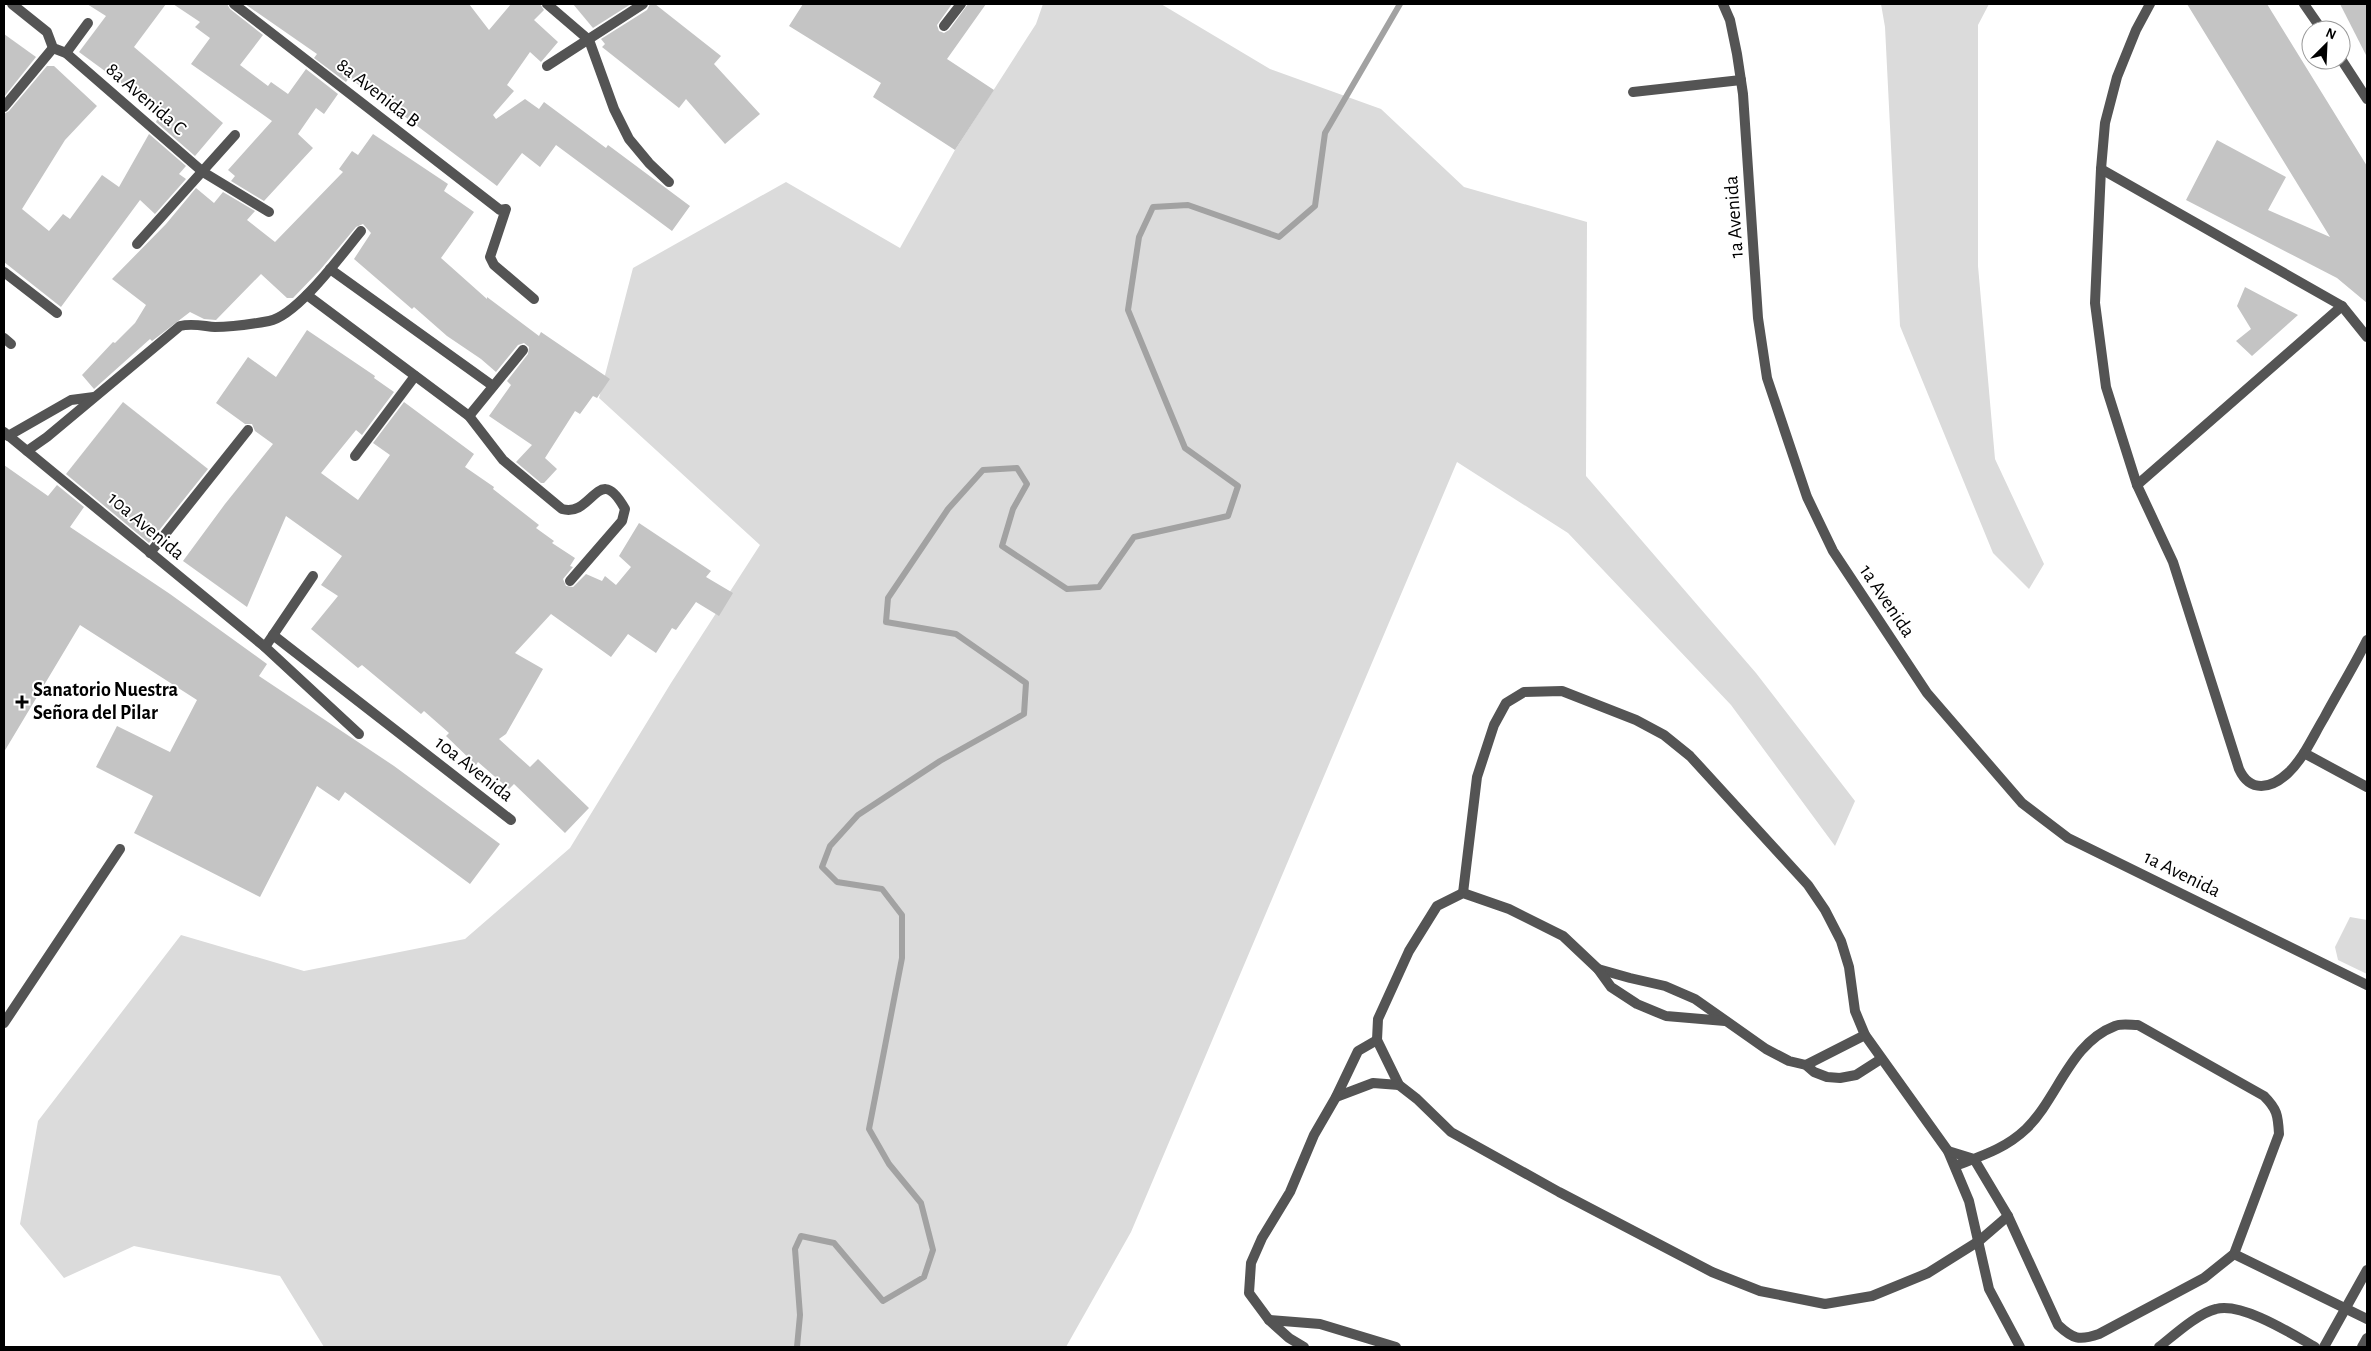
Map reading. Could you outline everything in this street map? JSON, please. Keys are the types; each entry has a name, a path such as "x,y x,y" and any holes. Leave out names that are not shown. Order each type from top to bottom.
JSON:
{"street":[{"path":"4,107 53,48 47,32 12,4"},
{"name":"8a Avenida B","path":"234,4 500,210 506,209 490,258 494,265 534,299"},
{"path":"547,4 588,40 614,109 629,139 649,164 669,182"},
{"path":"547,66 643,4"},
{"path":"944,26 962,4"},
{"name":"1a Avenida","path":"1723,4 1730,20 1741,80 1758,318 1767,378 1806,497 1833,551 1927,694 2022,803 2068,838 2367,985"},
{"path":"2150,4 2136,30 2117,77 2105,123 2095,303 2106,387 2137,485 2173,562 2244,781 2255,787 2273,784 2288,773 2304,753 2367,641"},
{"path":"2304,4 2315,20"},
{"path":"66,53 88,23"},
{"name":"8a Avenida C","path":"53,48 66,53 204,172 268,212"},
{"path":"2348,70 2367,98"},
{"path":"1633,92 1741,80"},
{"path":"137,244 204,172 235,135"},
{"path":"2101,169 2342,306 2367,337"},
{"path":"27,451 180,326 190,324 216,327 270,321 282,316 306,295 361,231"},
{"path":"330,269 493,386"},
{"path":"4,272 57,313"},
{"path":"306,295 469,416 503,460 562,509 569,512 577,510 601,489 609,489 616,493 625,509 622,521 570,581"},
{"path":"2137,485 2342,306"},
{"path":"469,416 522,350"},
{"path":"356,456 415,376"},
{"path":"6,434 72,400 94,397"},
{"path":"150,553 248,430"},
{"name":"10a Avenida","path":"6,434 265,648 359,734"},
{"path":"265,648 313,576"},
{"name":"10a Avenida","path":"273,635 511,820"},
{"path":"1462,893 1476,777 1494,725 1506,703 1524,692 1562,691 1636,720 1664,734 1713,779 1808,885 1841,941 1849,966 1855,1011 1865,1035 1948,1151 1969,1201 1990,1289 2020,1347"},
{"path":"2304,753 2367,787"},
{"path":"4,1023 120,849"},
{"path":"1725,1021 1666,1016 1637,1004 1611,987 1598,968 1563,936 1509,909 1462,893 1437,906 1409,951 1378,1019 1377,1040 1399,1085 1417,1099 1451,1132 1492,1156 1712,1272 1760,1291 1825,1304 1872,1296 1928,1273 1979,1241 2008,1216"},
{"path":"1598,968 1665,986 1695,999 1766,1049 1789,1061 1806,1065 1814,1072 1827,1077 1840,1078 1856,1075 1881,1059"},
{"path":"1948,1151 1974,1159 2008,1216 2058,1326 2070,1336 2084,1343 2204,1278 2234,1254 2280,1134 2276,1108 2264,1096 2138,1025 2116,1025 2096,1036 2079,1052 2046,1106 2026,1129 2003,1148 1974,1159 1955,1166"},
{"path":"1806,1065 1865,1035"},
{"path":"1304,1347 1289,1338 1269,1320 1250,1293 1251,1263 1262,1238 1290,1192 1314,1135 1336,1097 1358,1051 1377,1040"},
{"path":"1336,1097 1373,1083 1399,1085"},
{"path":"2234,1254 2367,1319"},
{"path":"2324,1347 2367,1270"},
{"path":"2159,1347 2184,1326 2216,1308 2235,1309 2254,1316 2315,1347"},
{"path":"1269,1320 1320,1324 1396,1347"},
{"path":"2362,1347 2367,1338"}],"shaded area":[{"path":"1043,4 1161,4 1270,69 1381,109 1464,187 1587,222 1586,476 1756,673 1855,801 1835,846 1731,705 1568,533 1457,462 1131,1232 1066,1347 324,1347 280,1276 134,1246 64,1278 20,1224 38,1121 181,935 304,971 465,939 570,848 671,683 760,545 599,398 633,268 786,182 900,248 955,150 1036,24"},
{"path":"1881,4 1989,4 1978,25 1978,266 1995,459 2044,564 2029,589 1993,553 1900,326 1885,27"},
{"path":"2350,917 2367,920 2367,974 2338,960 2335,947"}],"building":[{"path":"87,4 166,4 134,47 223,123 195,156 156,122 159,115 152,109 154,107 79,52 106,16"},
{"path":"173,4 227,4 230,9 263,35 240,65 268,86 271,82 288,94 306,69 338,94 324,114 316,108 298,134 313,148 264,201 231,181 235,176 228,170 272,121 191,64 210,38 195,27 200,22"},
{"path":"245,4 469,4 489,30 511,4 540,4 544,10 534,20 558,42 541,62 530,52 507,85 514,91 493,115 496,119 525,99 539,109 544,102 606,148 608,145 690,206 672,231 556,145 540,167 522,153 497,186 388,104 349,78 346,82 314,58 317,54"},
{"path":"573,4 631,4 593,28"},
{"path":"650,4 655,4 721,56 714,64 760,114 725,144 686,99 679,108 602,47 605,44 601,39 647,10"},
{"path":"803,4 952,4 937,25 939,31 944,33 949,30 968,4 986,4 947,59 994,90 955,150 873,97 881,83 789,26"},
{"path":"2187,4 2267,4 2301,59 2301,70 2308,70 2367,166 2367,303 2337,278 2186,200 2217,140 2286,177 2268,210 2330,237"},
{"path":"2340,4 2367,4 2367,57 2351,26 2351,20 2348,20"},
{"path":"4,34 36,57 4,97"},
{"path":"47,66 54,66 97,106 65,140 22,209 49,231 63,214 70,219 102,175 119,187 149,134 186,166 179,174 186,179 155,214 140,200 61,307 4,262 4,114 9,111"},
{"path":"373,134 448,184 444,191 474,212 441,258 487,299 487,297 539,336 541,332 610,379 597,398 593,396 580,414 575,411 545,458 557,469 544,483 541,483 516,462 532,445 489,416 511,385 507,381 528,354 529,347 524,343 518,345 496,372 481,359 447,336 414,307 412,309 354,259 371,233 363,224 356,227 320,270 293,298 287,298 261,274 216,320 204,319 190,312 152,341 150,339 94,389 82,375 113,342 115,343 135,323 146,305 112,279 166,224 196,188 214,203 223,192 255,211 247,220 275,242 343,172 339,169 352,151 358,155"},
{"path":"2245,287 2298,315 2252,356 2236,341 2251,329 2237,306"},
{"path":"307,330 375,376 374,378 394,392 362,435 356,430 321,473 358,500 390,455 373,443 404,402 474,454 465,467 494,487 493,489 539,525 536,528 554,541 552,543 575,558 570,566 573,567 563,579 566,586 573,587 586,574 602,581 605,576 616,585 631,567 619,556 639,523 711,571 706,577 733,593 719,616 696,602 676,630 672,628 656,653 628,634 611,657 551,614 515,653 543,669 506,734 499,739 530,767 538,759 589,808 565,833 514,784 509,789 478,762 476,765 446,736 449,733 424,711 421,714 362,665 358,668 311,629 338,596 321,585 342,556 286,516 247,607 183,561 273,444 255,431 252,424 245,424 216,403 248,357 276,377"},
{"path":"123,402 208,469 149,543 66,474"},
{"path":"4,465 48,496 57,485 84,507 70,527 170,594 267,664 259,676 394,766 500,844 470,884 345,792 339,801 317,786 260,897 134,833 153,796 96,767 117,726 170,752 197,700 80,625 4,752"}],"waterway":[{"path":"797,1347 800,1315 795,1249 801,1236 834,1243 883,1301 924,1277 933,1250 921,1203 889,1164 869,1129 902,958 902,915 882,889 837,882 822,867 830,846 858,815 940,761 1024,714 1026,683 956,634 886,622 888,598 948,509 983,470 1017,468 1027,484 1013,509 1002,546 1067,589 1099,587 1134,537 1228,516 1238,486 1185,448 1128,310 1139,237 1153,207 1188,205 1279,237 1315,206 1325,133 1400,4"}],"place":[{"name":"Sanatorio Nuestra Señora del Pilar","path":"22,702"}]}
